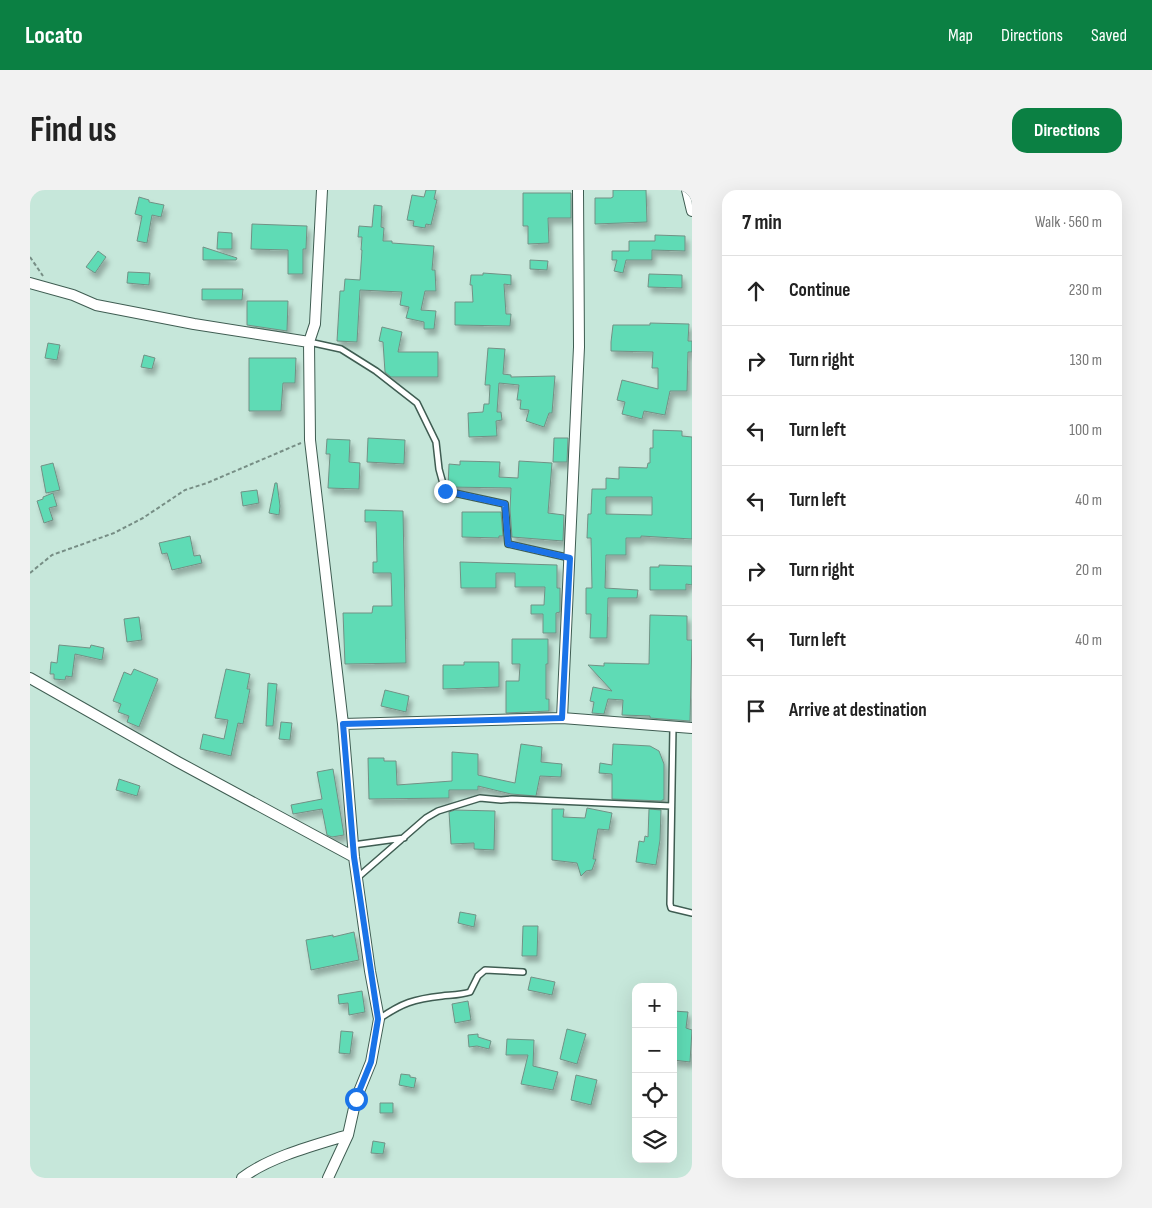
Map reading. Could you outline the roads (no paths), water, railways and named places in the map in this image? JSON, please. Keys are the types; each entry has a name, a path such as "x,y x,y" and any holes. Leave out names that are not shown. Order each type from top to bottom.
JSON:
{"street":[{"path":"322,190 315,324 309,342 310,440 343,724 354,857 378,1019 371,1062 356,1099 348,1135 328,1178"},
{"path":"562,718 579,347 578,190"},
{"path":"687,190 692,212"},
{"path":"30,283 50,287 96,305 194,324 309,342"},
{"path":"30,678 178,762 354,857"},
{"path":"343,724 562,718 692,728"},
{"path":"242,1178 254,1169 310,1147 348,1135"}],"lane":[{"path":"309,342 341,349 376,371 417,403 436,442 439,469 445,491 505,504 508,544 570,558"},
{"path":"673,727 670,904 671,908 675,910 692,913"},
{"path":"357,878 426,818 438,811 480,798 672,806"},
{"path":"353,845 404,838"},
{"path":"378,1019 396,1007 411,1001 470,992 478,976 485,970 524,972"}]}
